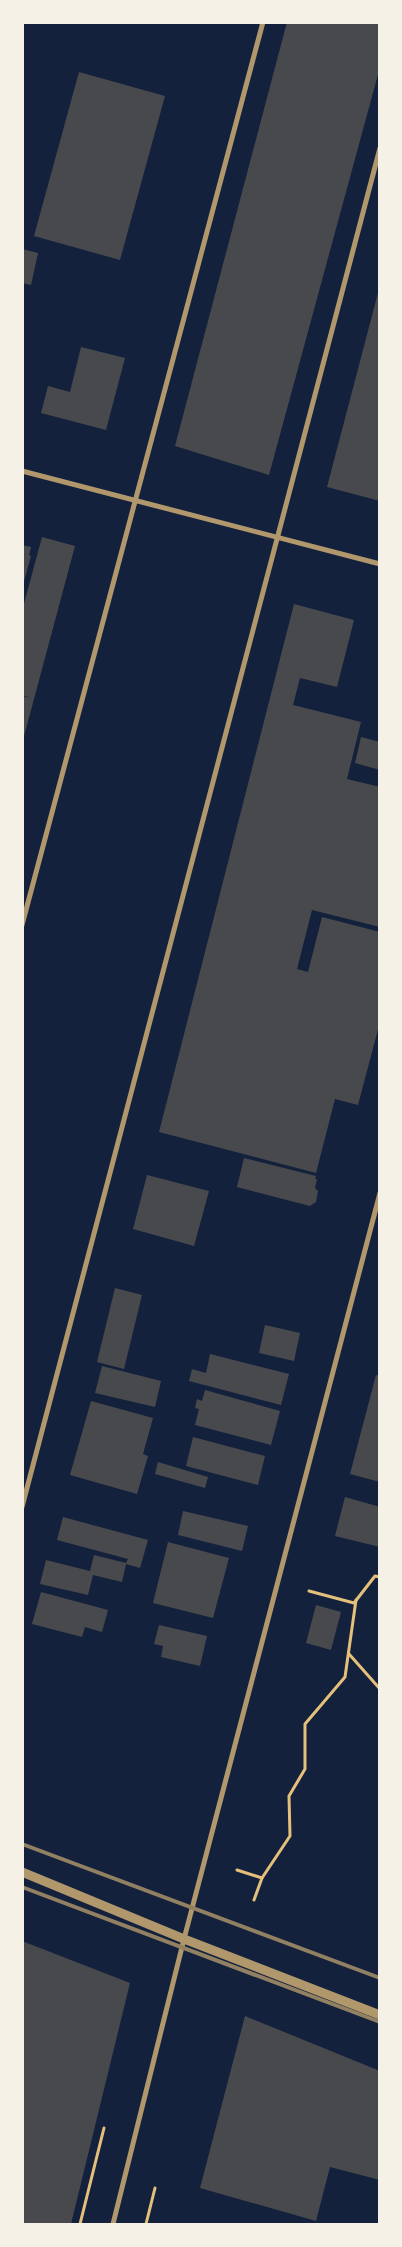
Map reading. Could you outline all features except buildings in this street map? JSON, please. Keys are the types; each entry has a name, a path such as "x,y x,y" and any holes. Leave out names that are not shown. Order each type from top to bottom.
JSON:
{"street":[{"path":"22,925 263,22"},
{"path":"22,1507 380,148"},
{"path":"22,471 380,564"},
{"path":"113,2224 184,1940 380,1193"},
{"path":"22,1872 184,1940 380,2015"}],"path":[{"path":"309,1591 354,1603 375,1576 380,1577"},
{"path":"254,1900 262,1878 290,1836 289,1796 305,1769 305,1724 345,1677 356,1600"},
{"path":"348,1654 380,1689"},
{"path":"237,1870 262,1878"},
{"path":"80,2224 104,2128"},
{"path":"146,2224 155,2188"}],"railway":[{"path":"22,1844 380,1978"},
{"path":"22,1887 380,2022"}]}
